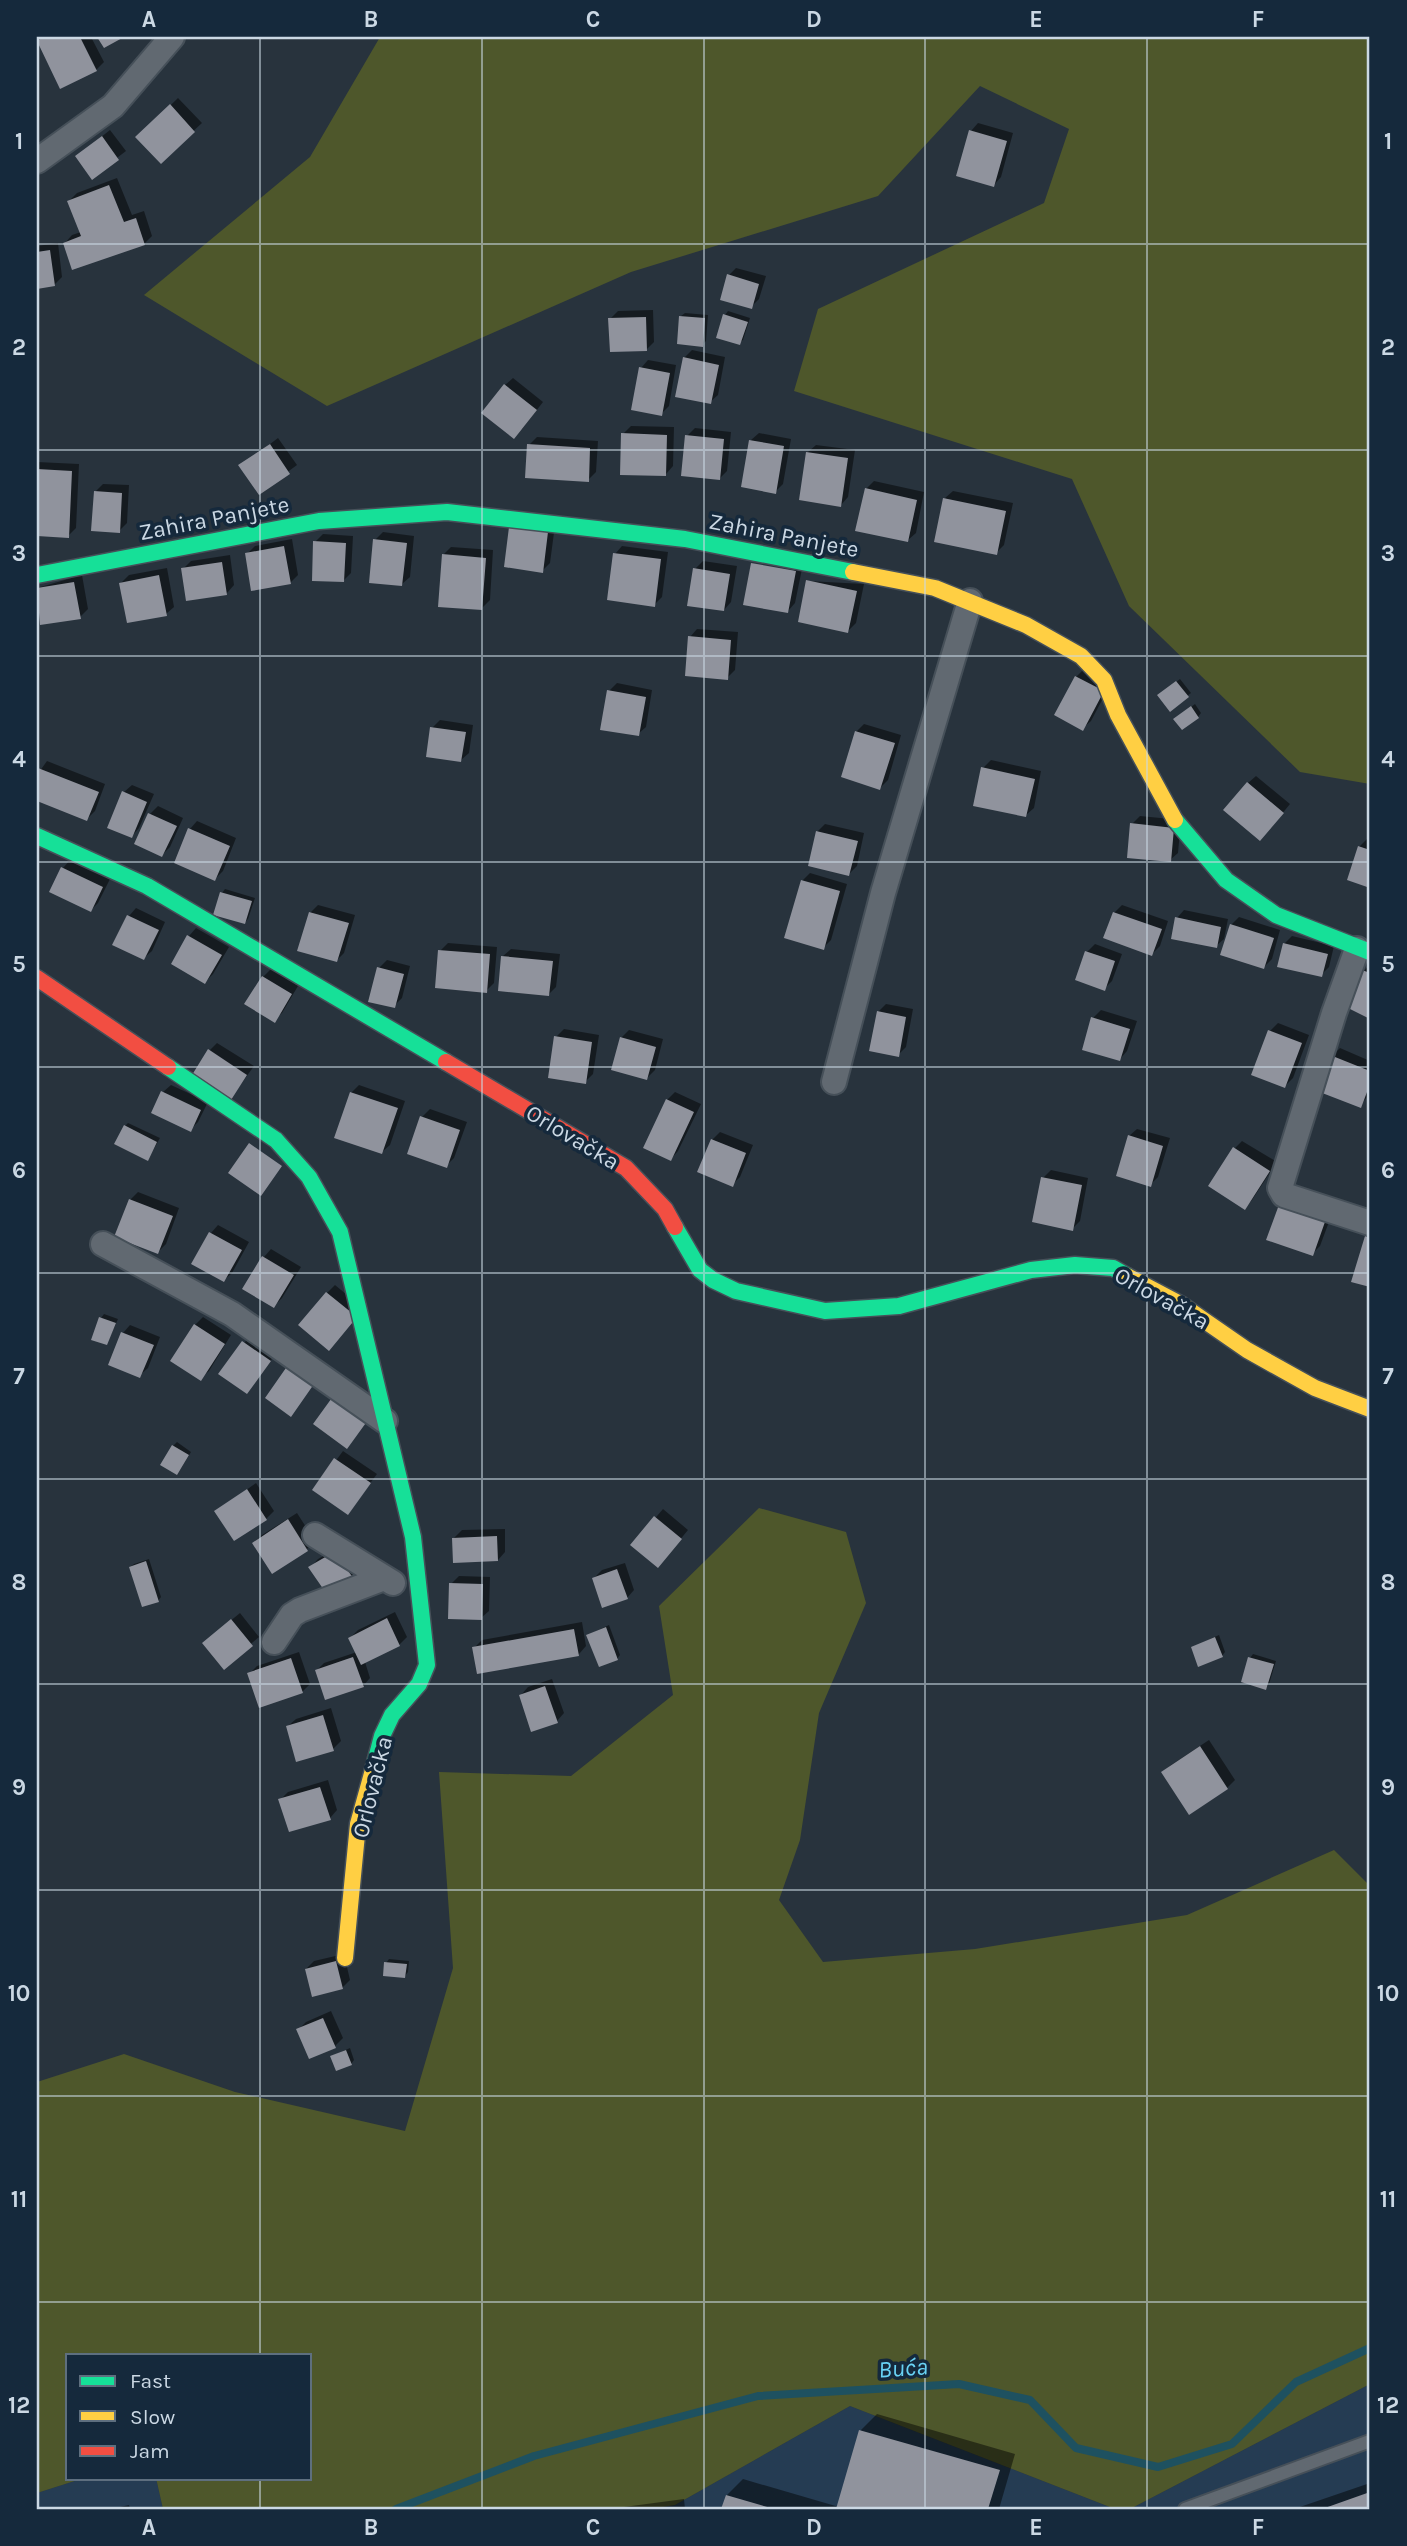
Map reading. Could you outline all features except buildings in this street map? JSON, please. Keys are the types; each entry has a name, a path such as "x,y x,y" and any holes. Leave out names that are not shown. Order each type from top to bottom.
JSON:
{"street":[{"path":"37,161 113,106 172,37"},
{"name":"Zahira Panjete","path":"37,575 319,521 447,512 685,539 935,588 1026,625 1081,656 1104,680 1118,715 1176,822 1226,880 1276,915 1364,951"},
{"path":"834,1082 883,893 970,601"},
{"name":"Orlovačka","path":"37,836 147,886 626,1168 664,1209 700,1270 736,1291 825,1311 899,1306 1031,1270 1075,1265 1114,1268 1182,1305 1258,1357 1315,1388 1370,1409"},
{"path":"1364,951 1334,1013 1280,1188 1284,1195 1370,1223"},
{"name":"Orlovačka","path":"37,978 276,1140 309,1177 340,1232 413,1537 427,1665 419,1684 392,1715 382,1736 358,1824 345,1958"},
{"path":"103,1244 232,1314 385,1421"},
{"path":"315,1535 418,1597"},
{"path":"274,1643 292,1615 300,1610 384,1578"}],"lane":[{"path":"1185,2509 1370,2441"}],"shaded area":[{"path":"1370,2384 1370,2509 1130,2509"},
{"path":"850,2406 1115,2509 651,2509 675,2505"},
{"path":"78,2480 156,2480 163,2509 37,2509 37,2493"}],"green space":[{"path":"380,37 1370,37 1370,784 1300,772 1129,606 1072,479 794,391 818,309 1044,203 1069,129 980,86 878,196 631,272 327,406 144,295 310,157"},
{"path":"759,1508 846,1532 866,1603 819,1713 800,1840 779,1900 823,1962 975,1949 1187,1915 1334,1850 1370,1886 1370,2384 1130,2509 1115,2509 850,2406 675,2505 651,2509 163,2509 156,2480 312,2480 312,2354 66,2354 66,2480 78,2480 37,2493 37,2082 124,2054 235,2092 405,2131 453,1968 439,1772 571,1776 673,1695 659,1606"}],"waterway":[{"name":"Buća","path":"396,2509 534,2456 758,2396 959,2384 1030,2400 1076,2448 1158,2467 1232,2444 1296,2382 1370,2348"}],"traffic: fast":[{"path":"37,575 319,521 447,512 685,539 853,572"},
{"path":"1175,820 1226,880 1276,915 1370,952"},
{"path":"37,836 147,886 446,1062"},
{"path":"168,1067 276,1140 309,1177 340,1232 413,1537 427,1665 419,1684 392,1715 382,1736 373,1770"},
{"path":"675,1227 700,1270 713,1280 736,1291 825,1311 899,1306 1031,1270 1075,1265 1113,1268 1127,1276"}],"traffic: slow":[{"path":"853,572 935,588 1026,625 1081,656 1104,680 1118,715 1175,820"},
{"path":"1127,1276 1182,1305 1247,1350 1315,1388 1370,1409"},
{"path":"345,1958 358,1824 373,1770"}],"traffic: jam":[{"path":"37,978 168,1067"},
{"path":"446,1062 626,1168 665,1209 675,1227"}]}
